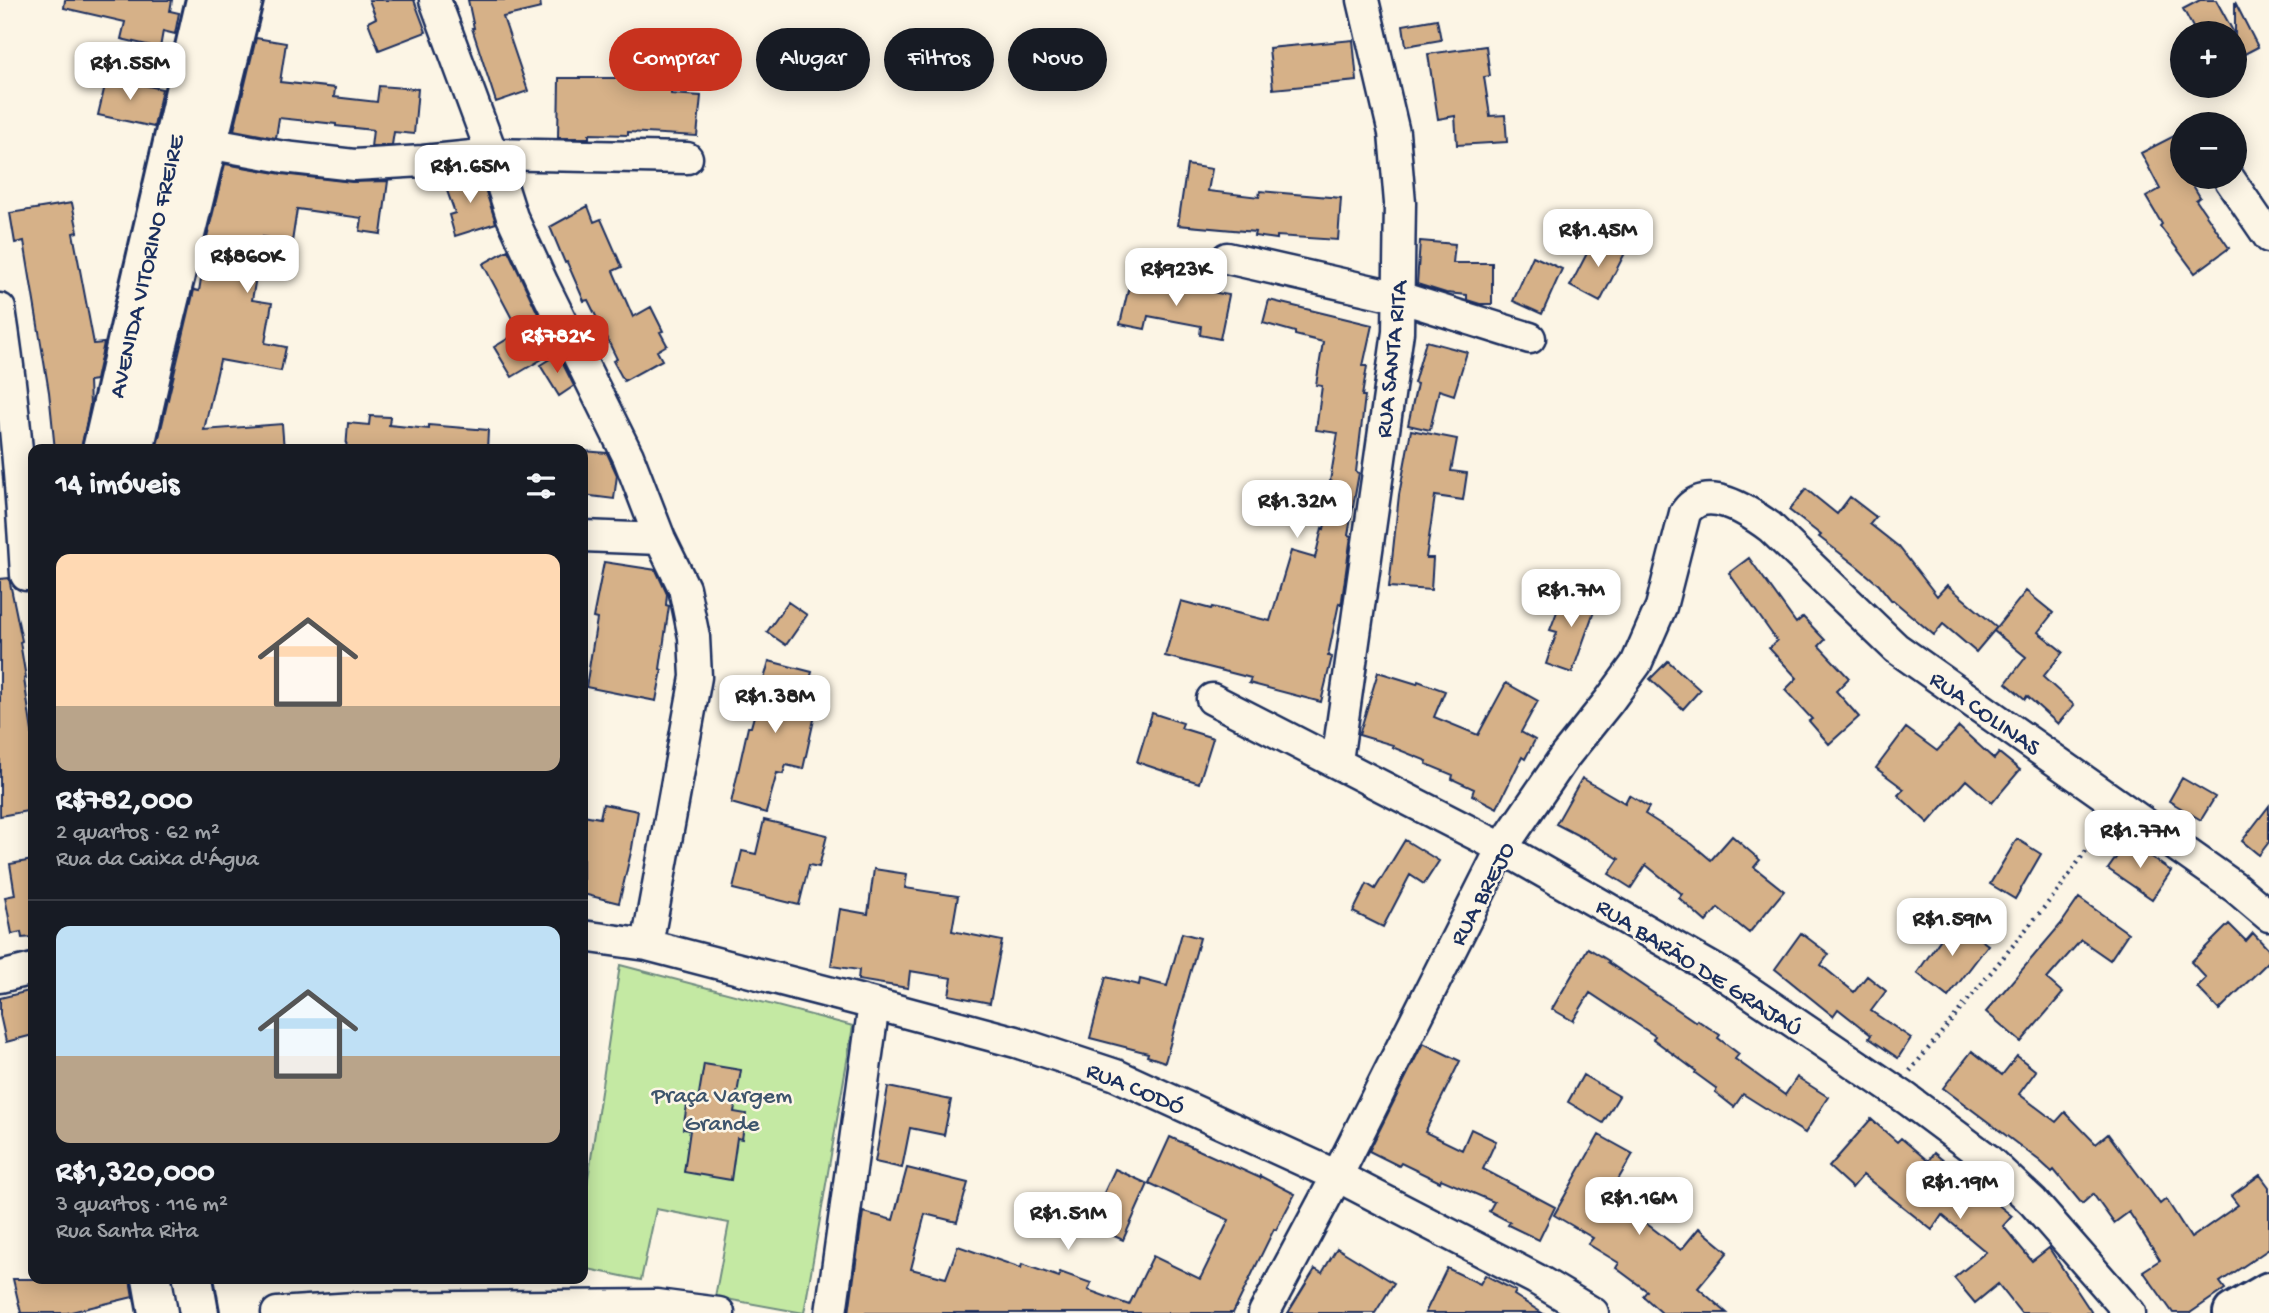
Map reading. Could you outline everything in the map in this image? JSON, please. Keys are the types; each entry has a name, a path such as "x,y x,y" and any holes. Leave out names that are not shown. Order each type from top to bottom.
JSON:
{"street":[{"name":"AVENIDA VITORINO FREIRE","path":"103,444 206,0"},
{"name":"AVENIDA VITORINO FREIRE","path":"135,444 243,0"},
{"path":"435,0 492,154 512,217 628,456 660,539 684,588 694,637 696,677 646,945"},
{"name":"RUA SANTA RITA","path":"1337,761 1398,332 1400,203 1394,133 1363,0"},
{"path":"207,143 284,157 354,165 423,162 492,154 687,158"},
{"path":"2236,189 2269,237"},
{"path":"1227,258 1399,297 1530,338"},
{"path":"0,309 20,472 20,576"},
{"name":"RUA BREJO","path":"1264,1313 1337,1176 1502,848 1565,756 1636,664 1661,607 1685,513 1690,505 1703,499 1714,499"},
{"name":"RUA COLINAS","path":"1714,499 1754,515 1770,527 1896,648 2236,888 2269,916"},
{"path":"588,536 660,539"},
{"name":"RUA BARÃO DE GRAJAÚ","path":"1212,699 1502,848 1729,978 1894,1090 1986,1158 2033,1202 2130,1313"},
{"name":"RUA CODÓ","path":"588,937 646,945 874,1004 1016,1042 1116,1075 1337,1176 1536,1279 1593,1313"},
{"path":"0,976 28,970"},
{"path":"831,1313 874,1004"},
{"path":"153,1284 158,1313"},
{"path":"194,1284 199,1313"},
{"path":"2233,1313 2269,1292"},
{"path":"277,1313 354,1308 691,1311"}],"path":[{"path":"1894,1090 2060,888 2117,805"}],"green space":[{"name":"Praça Vargem Grande","path":"620,965 853,1026 804,1313 715,1297 729,1223 656,1209 641,1280 588,1269 588,1179"}],"building":[{"path":"65,0 172,0 170,11 179,13 175,34 163,31 160,48 121,39 125,22 64,8"},
{"path":"369,0 414,0 426,32 379,50 368,22 376,18"},
{"path":"468,0 540,0 541,8 503,17 528,91 496,102 472,28"},
{"path":"2200,0 2216,0 2227,21 2190,21 2183,9"},
{"path":"2235,2 2245,21 2235,21"},
{"path":"1437,19 1441,40 1406,46 1403,25"},
{"path":"2247,25 2258,47 2247,53"},
{"path":"256,38 286,43 280,82 335,88 334,97 377,102 379,86 418,89 414,134 394,132 392,145 371,147 373,130 336,124 279,118 276,138 234,130"},
{"path":"1353,40 1357,81 1273,89 1269,48"},
{"path":"1486,46 1490,76 1484,77 1490,116 1505,115 1507,142 1457,145 1455,116 1438,119 1428,54"},
{"path":"107,77 162,89 154,127 98,115"},
{"path":"559,78 609,78 609,91 671,91 671,94 701,96 697,136 628,132 628,135 589,134 589,138 558,138"},
{"path":"2170,138 2170,189 2195,189 2200,197 2196,200 2229,248 2195,273 2160,226 2162,224 2146,197 2160,189 2141,153"},
{"path":"225,164 352,182 388,181 381,234 360,231 362,218 297,209 292,242 263,237 252,300 272,303 265,343 286,347 281,371 220,360 204,430 282,424 284,444 157,444 194,290 199,291 204,249"},
{"path":"1187,165 1212,169 1208,191 1259,197 1260,191 1341,198 1338,240 1277,236 1277,239 1254,236 1255,232 1178,225"},
{"path":"480,173 496,223 455,236 449,215 455,213 445,185"},
{"path":"72,203 78,232 73,233 94,344 104,343 96,380 89,381 90,405 82,444 54,444 49,392 24,241 15,243 10,213"},
{"path":"588,206 594,222 601,219 622,267 613,271 633,317 651,307 667,345 657,351 662,360 624,381 613,361 617,359 588,300 584,301 550,227"},
{"path":"1596,236 1626,251 1600,302 1570,286"},
{"path":"1420,241 1455,244 1453,263 1492,263 1492,304 1480,304 1467,300 1467,295 1446,293 1417,284"},
{"path":"508,250 540,318 518,330 483,264"},
{"path":"1533,256 1562,269 1542,314 1513,301"},
{"path":"1130,282 1174,292 1175,286 1229,295 1220,339 1200,335 1201,326 1148,316 1145,329 1120,324"},
{"path":"1269,300 1372,325 1363,366 1367,366 1362,396 1365,396 1356,472 1359,473 1348,535 1351,536 1342,600 1341,604 1339,603 1328,656 1332,657 1321,702 1249,683 1251,678 1165,656 1181,601 1270,621 1291,551 1315,558 1322,528 1324,529 1333,482 1330,481 1338,433 1316,430 1322,386 1316,385 1323,342 1263,323"},
{"path":"531,325 549,355 512,377 494,347"},
{"path":"1426,341 1467,352 1454,395 1439,390 1430,430 1408,425 1417,384 1414,383"},
{"path":"558,354 574,386 559,396 540,365"},
{"path":"370,416 390,417 389,425 488,430 487,444 346,444 348,423 369,425"},
{"path":"1411,430 1457,439 1451,471 1467,473 1463,500 1435,496 1426,558 1433,558 1431,590 1389,587 1399,495"},
{"path":"588,451 607,453 617,475 614,499 588,496"},
{"path":"1806,489 1837,514 1850,497 1876,517 1870,524 1899,547 1937,596 1947,585 1997,627 1976,652 1943,624 1934,635 1789,510"},
{"path":"1749,558 1796,623 1803,617 1825,640 1819,646 1849,678 1836,691 1859,717 1829,744 1809,721 1812,719 1785,690 1797,678 1769,648 1777,641 1729,573"},
{"path":"604,562 656,570 667,594 666,605 669,606 656,701 588,687 597,619 593,618"},
{"path":"9,578 22,641 28,705 28,811 0,816 0,579"},
{"path":"1566,588 1598,600 1572,673 1546,664 1557,632 1550,630"},
{"path":"2026,591 2053,613 2038,632 2063,652 2043,677 2074,705 2058,724 2027,696 2025,699 2006,683 2026,657 1994,631"},
{"path":"788,602 807,615 786,645 767,632"},
{"path":"769,661 812,672 806,694 819,697 803,769 786,765 783,774 777,773 766,813 731,803 748,727 751,727"},
{"path":"1668,661 1700,690 1683,709 1650,679"},
{"path":"1378,672 1417,684 1418,681 1445,691 1434,717 1478,735 1506,683 1538,701 1521,732 1535,740 1525,759 1522,757 1497,808 1472,795 1474,789 1452,779 1453,775 1426,764 1427,761 1392,747 1393,745 1359,735"},
{"path":"1152,713 1183,723 1181,728 1213,738 1199,783 1137,762"},
{"path":"1959,727 1994,759 1999,753 2020,770 1992,803 1966,780 1928,823 1898,795 1904,789 1876,768 1906,728 1937,751"},
{"path":"1582,778 1625,803 1629,795 1649,807 1645,814 1692,844 1711,860 1732,836 1760,860 1754,867 1784,891 1749,933 1718,908 1706,922 1679,898 1682,894 1646,865 1631,888 1609,874 1619,859 1556,824"},
{"path":"2182,778 2215,797 2201,820 2169,801"},
{"path":"603,804 638,811 619,903 588,895 588,816 600,818"},
{"path":"2269,806 2269,842 2259,855 2242,841"},
{"path":"764,820 827,835 819,867 809,865 799,905 733,889 742,851 756,854"},
{"path":"2017,839 2041,854 2015,899 1990,884"},
{"path":"1405,840 1439,861 1424,884 1410,875 1383,927 1353,912 1367,884 1375,889"},
{"path":"2128,841 2171,871 2152,899 2108,869"},
{"path":"28,861 28,937 22,938 21,932 12,934 5,897 15,895 10,864"},
{"path":"874,869 907,874 905,888 958,896 952,931 1002,941 990,1003 949,995 952,978 910,971 908,988 858,980 859,970 831,966 840,909 868,914"},
{"path":"2079,898 2128,933 2110,960 2081,940 2047,979 2063,993 2021,1042 1986,1012 2061,924"},
{"path":"1954,920 1988,945 1948,997 1917,973"},
{"path":"2229,924 2246,941 2253,933 2269,950 2269,961 2219,1010 2197,987 2206,978 2191,962"},
{"path":"1182,933 1200,938 1165,1062 1147,1056 1148,1053 1090,1038 1106,977 1139,985 1140,979 1167,986"},
{"path":"1801,933 1829,954 1821,965 1854,992 1867,976 1886,991 1871,1011 1911,1038 1898,1058 1869,1038 1871,1035 1838,1009 1833,1016 1775,969"},
{"path":"1588,948 1696,1022 1697,1020 1720,1035 1718,1038 1739,1054 1735,1059 1785,1095 1797,1077 1828,1097 1805,1133 1743,1094 1734,1107 1715,1092 1717,1089 1695,1073 1696,1071 1653,1039 1655,1036 1590,993 1573,1021 1552,1009"},
{"path":"28,991 28,1036 6,1042 0,1015 0,998"},
{"path":"1423,1043 1460,1061 1425,1132 1462,1150 1471,1129 1496,1141 1483,1169 1555,1207 1539,1240 1508,1225 1510,1222 1489,1211 1494,1202 1441,1179 1440,1182 1401,1163 1399,1166 1369,1151"},
{"path":"1972,1051 2002,1075 2017,1056 2036,1071 2019,1094 2056,1122 2065,1112 2096,1144 2108,1134 2160,1204 2166,1199 2191,1238 2238,1205 2231,1196 2260,1175 2269,1187 2269,1249 2220,1282 2225,1289 2190,1313 2173,1313 2143,1271 2160,1260 2129,1212 2114,1223 2093,1194 2082,1204 2054,1170 2052,1172 1943,1088"},
{"path":"704,1064 741,1070 734,1112 746,1114 742,1139 737,1138 731,1180 684,1172 690,1130 683,1129 687,1105 697,1106"},
{"path":"1583,1075 1619,1096 1603,1123 1568,1102"},
{"path":"888,1087 951,1100 944,1135 910,1128 902,1168 875,1162"},
{"path":"1871,1119 1897,1142 1901,1138 1928,1161 1934,1153 2012,1216 2003,1226 2032,1261 2049,1248 2092,1313 2021,1313 1998,1284 1975,1303 1954,1278 1986,1252 1942,1215 1932,1230 1863,1175 1852,1188 1829,1167"},
{"path":"1599,1135 1633,1154 1608,1197 1644,1220 1681,1250 1699,1228 1728,1252 1698,1288 1727,1313 1662,1313 1643,1296 1647,1291 1616,1268 1619,1263 1588,1244 1593,1238 1554,1215"},
{"path":"1170,1137 1295,1194 1276,1230 1274,1229 1233,1313 849,1313 863,1212 893,1220 907,1168 968,1183 957,1222 925,1214 911,1269 946,1278 958,1246 1021,1268 1022,1264 1059,1277 1060,1272 1091,1283 1088,1290 1129,1305 1153,1256 1200,1279 1229,1220 1149,1183"},
{"path":"1115,1169 1148,1184 1123,1240 1089,1225"},
{"path":"1337,1248 1394,1283 1375,1313 1288,1313 1315,1269 1322,1273"},
{"path":"1447,1268 1480,1284 1485,1275 1516,1291 1514,1295 1542,1313 1425,1313"},
{"path":"13,1279 28,1279 28,1284 131,1284 133,1297 67,1313 21,1313"}]}
